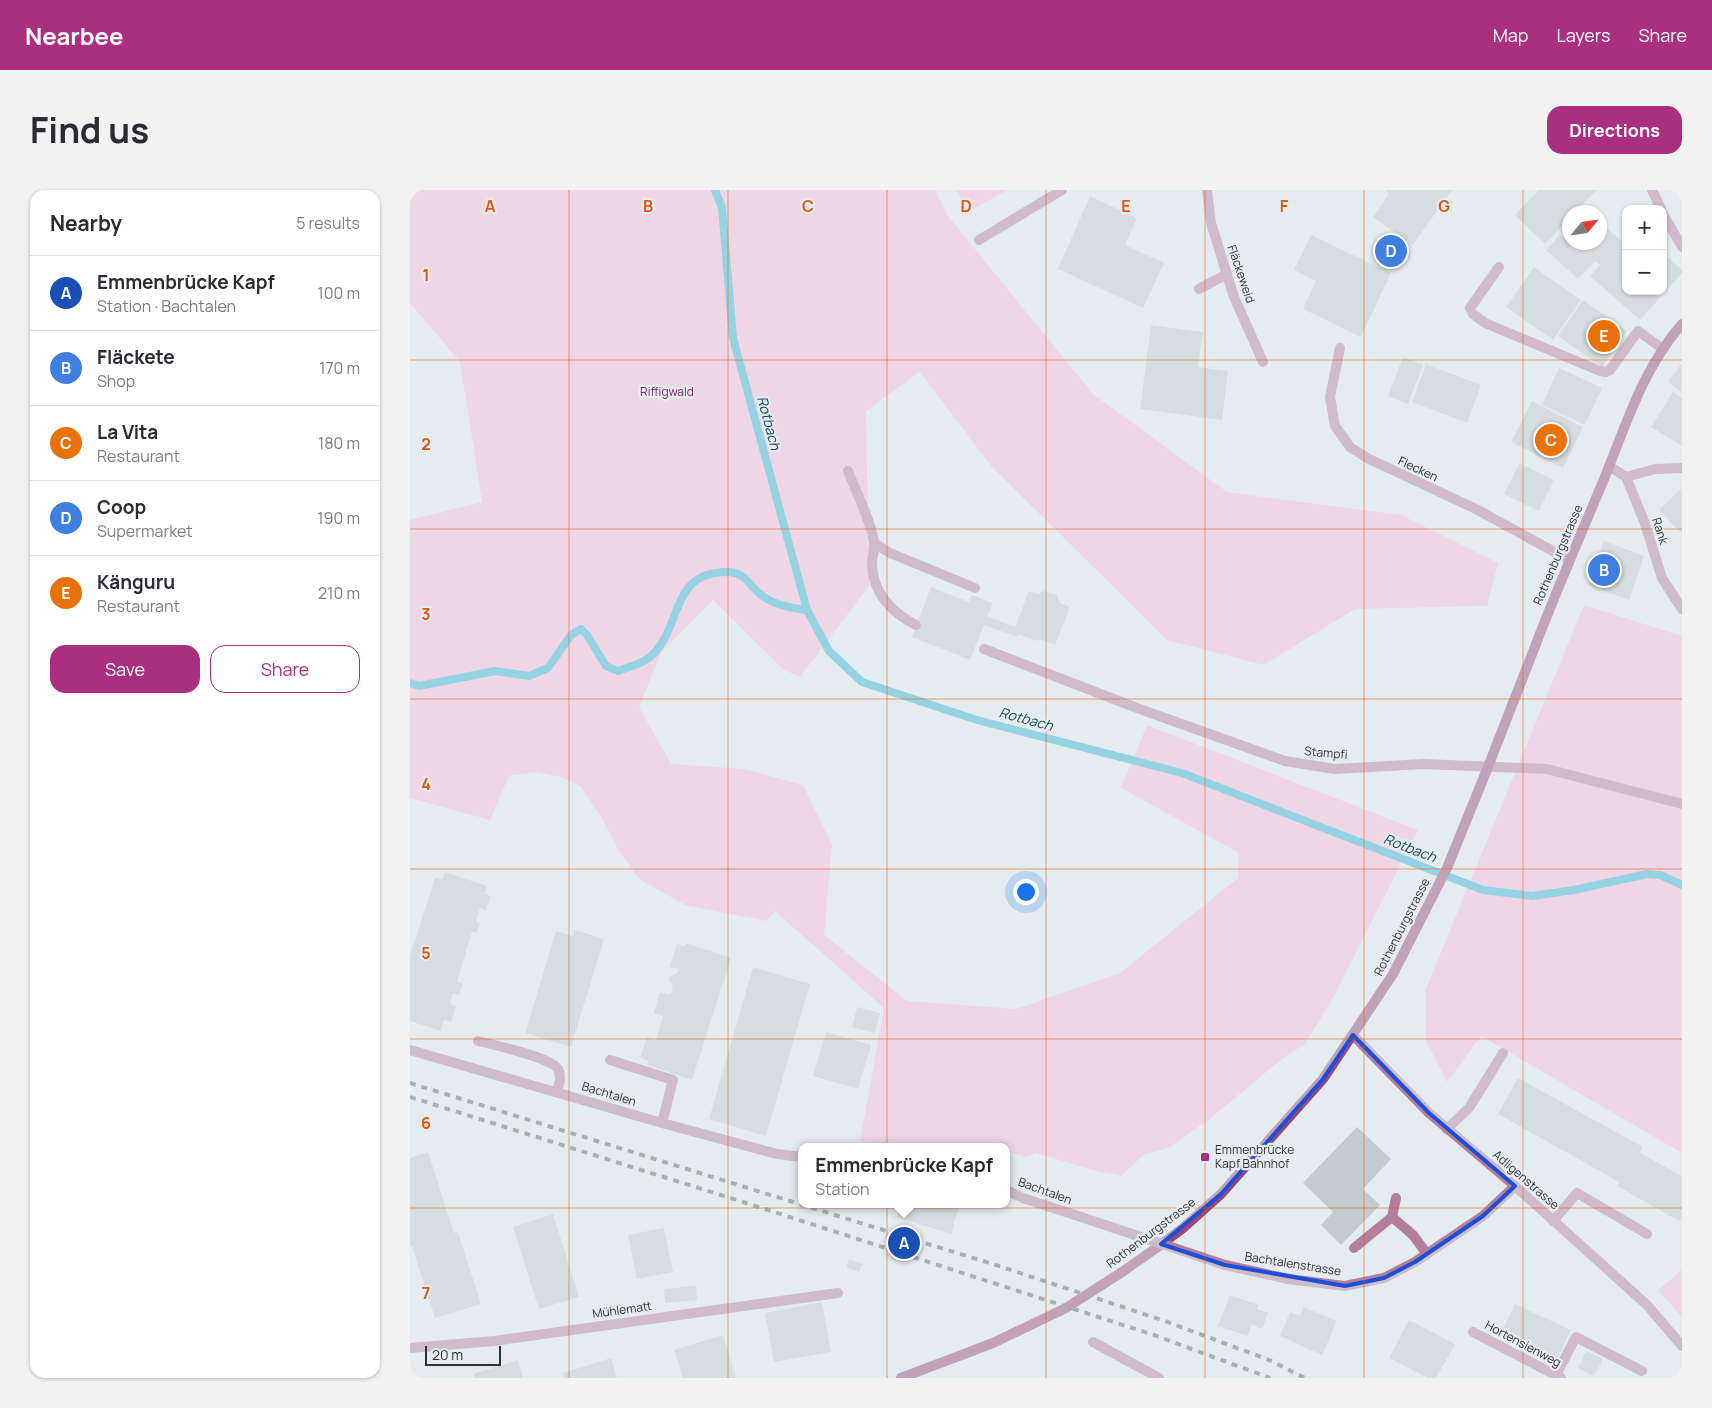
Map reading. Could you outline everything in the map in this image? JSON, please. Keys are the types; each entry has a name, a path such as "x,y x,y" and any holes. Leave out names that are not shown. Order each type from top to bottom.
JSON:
{"main road":[{"name":"Rothenburgstrasse","path":"901,1378 985,1346 1064,1309 1122,1272 1183,1228 1221,1194 1322,1079 1377,1000 1402,959 1446,868 1494,753 1558,585 1640,388 1663,349 1682,324"}],"street":[{"path":"979,240 1062,190"},
{"name":"Fläckeweid","path":"1207,190 1211,223 1234,298 1263,362"},
{"path":"1652,190 1658,205"},
{"path":"1667,221 1682,247"},
{"path":"1499,267 1470,308 1473,314 1485,324 1600,372 1610,370 1638,331 1663,349"},
{"path":"1199,289 1227,274"},
{"name":"Flecken","path":"1340,348 1330,397 1335,426 1350,447 1369,459 1476,509 1569,560"},
{"path":"1609,466 1626,477 1655,469 1682,468"},
{"path":"848,471 874,543 872,563 879,591 887,604 895,612 916,625"},
{"name":"Rank","path":"1626,477 1644,521 1662,578 1682,609"},
{"path":"874,543 890,553 975,588"},
{"name":"Stampfi","path":"980,648 1285,761 1336,769 1424,764 1547,769 1682,804"},
{"name":"Adligenstrasse","path":"1353,1035 1429,1113 1515,1186 1647,1306 1682,1346"},
{"path":"478,1041 548,1061 558,1069 561,1080 557,1092"},
{"name":"Bachtalen","path":"410,1050 662,1123 777,1154 798,1157"},
{"path":"1447,1129 1468,1108 1503,1053"},
{"path":"610,1060 673,1080 662,1123"},
{"name":"Bachtalenstrasse","path":"1075,1215 1225,1265 1288,1279 1345,1286 1384,1278 1416,1262 1483,1216 1515,1186"},
{"name":"Bachtalen","path":"1010,1192 1075,1215"},
{"path":"1553,1221 1577,1193 1647,1234"},
{"path":"1354,1248 1392,1217 1396,1198"},
{"path":"1392,1217 1413,1235 1427,1254"},
{"name":"Mühlematt","path":"410,1348 494,1341 838,1293"},
{"name":"Hortensienweg","path":"1473,1332 1558,1377"},
{"path":"1558,1377 1576,1337 1642,1371"},
{"path":"1093,1342 1159,1378"}],"highlighted area":[{"path":"1353,1035 1429,1113 1515,1186 1483,1216 1415,1262 1384,1278 1345,1286 1225,1265 1161,1244 1221,1194 1323,1079"}],"green space":[{"name":"Riffigwald","path":"410,190 935,190 948,216 1093,394 1227,492 1401,515 1498,563 1487,606 1355,609 1264,665 1167,640 992,467 920,372 866,411 869,586 800,677 784,670 713,600 661,653 639,707 671,764 744,769 803,785 832,845 824,935 907,1001 1016,1009 1120,973 1238,878 1239,853 1121,788 1147,725 1418,830 1333,998 1305,1044 1282,1059 1211,1118 1170,1147 1144,1155 1121,1176 1092,1170 1036,1153 1025,1157 1010,1152 1010,1143 872,1143 860,1141 884,1008 775,911 767,921 685,905 639,879 619,851 602,818 581,787 561,777 535,772 509,776 490,820 410,798 410,520 482,502 460,362 410,303"},
{"path":"956,190 1008,190 971,210"},
{"path":"1584,605 1682,636 1682,1153 1481,1036 1447,1082 1426,1041 1425,991"},
{"path":"1682,1270 1682,1317 1658,1290"}],"building":[{"path":"1384,190 1452,190 1413,245 1373,217 1389,194"},
{"path":"1538,190 1597,190 1582,205 1562,205 1562,226 1545,244 1515,215"},
{"path":"1090,196 1137,218 1125,245 1164,263 1143,308 1058,269"},
{"path":"1607,228 1622,240 1622,295 1662,295 1640,320 1590,276 1600,265 1595,261 1578,279 1546,250 1560,235 1562,237 1562,250 1607,250"},
{"path":"1311,235 1391,273 1361,337 1303,309 1316,281 1294,270"},
{"path":"1667,257 1682,270 1682,273 1667,290"},
{"path":"1534,267 1581,300 1553,340 1506,307"},
{"path":"1583,300 1627,331 1602,367 1558,336"},
{"path":"1151,325 1203,332 1198,367 1228,371 1222,420 1140,409"},
{"path":"1403,357 1423,365 1408,404 1388,396"},
{"path":"1682,363 1682,393 1668,382"},
{"path":"1426,364 1481,385 1467,423 1412,402"},
{"path":"1559,368 1602,388 1585,425 1542,405"},
{"path":"1673,392 1682,398 1682,446 1651,427"},
{"path":"1532,401 1583,427 1563,468 1511,442"},
{"path":"1519,463 1554,480 1539,511 1504,494"},
{"path":"1682,488 1682,534 1659,510"},
{"path":"1604,541 1644,556 1629,600 1589,585"},
{"path":"931,587 969,602 972,595 993,603 987,616 1015,627 1029,591 1038,594 1044,591 1057,595 1060,603 1070,607 1055,645 1018,634 1017,637 984,625 970,660 912,637"},
{"path":"445,872 487,886 485,894 491,896 486,910 480,908 476,922 480,923 477,933 472,932 457,982 463,984 459,995 453,993 450,1004 456,1006 451,1022 444,1020 441,1031 410,1021 410,956 435,878 442,880"},
{"path":"575,930 604,939 571,1047 525,1033 556,931 573,936"},
{"path":"686,943 731,958 692,1080 647,1065 649,1061 640,1058 647,1037 656,1040 663,1016 654,1013 660,992 670,995 673,987 668,978 677,973 678,969 670,967 677,944 685,946"},
{"path":"753,967 810,984 766,1136 709,1119"},
{"path":"857,1007 880,1013 875,1033 852,1027"},
{"path":"826,1032 871,1045 858,1089 813,1076"},
{"path":"1518,1078 1643,1147 1640,1153 1682,1176 1681,1222 1617,1186 1619,1182 1498,1114"},
{"path":"1357,1127 1391,1159 1363,1189 1380,1205 1341,1245 1321,1225 1333,1212 1303,1183"},
{"path":"428,1152 454,1233 458,1232 481,1304 435,1318 412,1246 410,1247 410,1158"},
{"path":"900,1208 958,1208 951,1234 897,1217"},
{"path":"553,1214 579,1297 539,1309 513,1227"},
{"path":"664,1228 673,1272 637,1279 628,1235"},
{"path":"849,1259 862,1264 859,1272 846,1267"},
{"path":"696,1286 697,1300 665,1303 664,1289"},
{"path":"1230,1295 1259,1305 1257,1309 1268,1313 1262,1329 1252,1325 1247,1336 1218,1326"},
{"path":"822,1302 831,1352 774,1362 765,1313"},
{"path":"1515,1304 1571,1330 1556,1361 1500,1335"},
{"path":"1304,1307 1337,1321 1322,1355 1280,1336 1290,1312 1300,1316"},
{"path":"1409,1320 1455,1344 1436,1378 1428,1378 1389,1358"},
{"path":"723,1335 736,1378 683,1378 674,1350"},
{"path":"1586,1351 1603,1359 1594,1376 1578,1368"},
{"path":"611,1358 617,1378 565,1378 563,1373"},
{"path":"518,1360 523,1378 475,1378 473,1374"}],"waterway":[{"name":"Rotbach","path":"715,190 722,208 733,338 807,610 829,651 862,682 977,720 1182,773 1483,890 1532,896 1574,890 1647,874 1660,875 1682,885"},
{"path":"410,683 419,686 495,671 529,676 548,668 571,635 581,629 587,635 606,666 618,671 635,665 650,657 661,645 686,590 696,580 710,574 735,573 744,578 765,598 789,607 807,610"}],"railway":[{"path":"410,1083 798,1204"},
{"path":"410,1097 1154,1335 1270,1378"},
{"path":"812,1208 999,1266 1165,1321 1269,1360 1305,1378"}],"place":[{"name":"Coop","path":"1391,251"},
{"name":"Känguru","path":"1604,336"},
{"name":"La Vita","path":"1551,440"},
{"name":"Fläckete","path":"1604,570"},
{"name":"Emmenbrücke Kapf Bahnhof","path":"1205,1157"},
{"name":"Emmenbrücke Kapf","path":"904,1243"}]}
